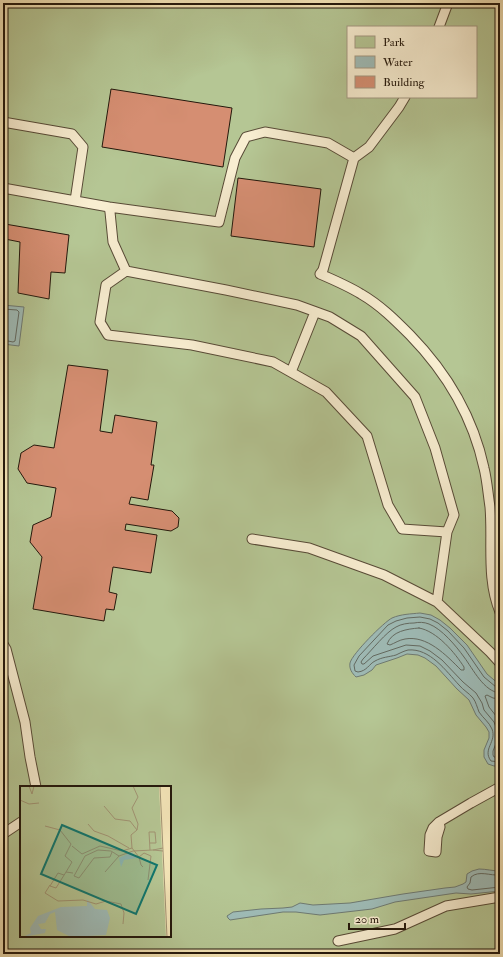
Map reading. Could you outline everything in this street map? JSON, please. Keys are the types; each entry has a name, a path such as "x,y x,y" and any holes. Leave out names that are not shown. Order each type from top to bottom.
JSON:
{"lane":[{"path":"439,26 448,3"},
{"path":"404,98 399,107 369,147 354,158 323,270 320,274 361,294 383,309 422,347 447,379 459,399 467,416 485,469 495,525 492,569 494,592 500,612"},
{"path":"3,122 72,134 83,147 75,200"},
{"path":"3,188 109,207 219,222 235,158 246,137 265,132 328,143 354,158"},
{"path":"109,207 113,242 126,271"},
{"path":"438,602 447,532 454,515 436,448 414,398 361,336 330,318 315,312 297,306 226,290 126,271 106,285 100,322 108,335 192,345 273,362 326,392 367,436 388,505 402,529 447,532"},
{"path":"291,372 315,312"},
{"path":"252,539 309,548 384,575 438,602 500,663"},
{"path":"3,644 6,649 25,722 36,786"},
{"path":"439,822 500,787"},
{"path":"3,834 20,823"},
{"path":"338,942 394,929 446,906 500,897"}],"green space":[{"path":"3,3 500,3 500,954 3,954"}],"water":[{"path":"3,305 24,307 19,346 3,344"},
{"path":"420,613 431,615 450,628 467,645 487,674 500,685 499,766 488,764 484,757 484,750 489,738 489,732 476,715 469,700 436,666 425,658 418,655 407,654 376,665 372,670 364,675 356,677 351,671 350,663 356,653 382,625 392,618 406,614"},
{"path":"479,869 500,871 500,891 471,894 456,893 395,902 372,909 320,915 283,912 230,920 227,916 233,912 292,907 300,903 313,905 350,903 455,887 466,882 467,874"}],"building":[{"path":"111,89 232,108 223,167 102,147"},
{"path":"238,178 321,189 314,247 231,236"},
{"path":"5,224 69,235 65,273 51,272 49,299 18,293 20,242 5,239"},
{"path":"68,365 108,370 100,431 112,433 115,415 157,422 151,465 154,465 148,500 131,497 129,504 172,511 179,518 178,527 171,531 126,524 125,530 157,535 151,573 113,567 109,592 117,594 114,610 106,609 104,621 33,609 42,557 30,542 33,525 51,517 56,488 27,483 18,469 21,453 34,445 54,448"}]}
